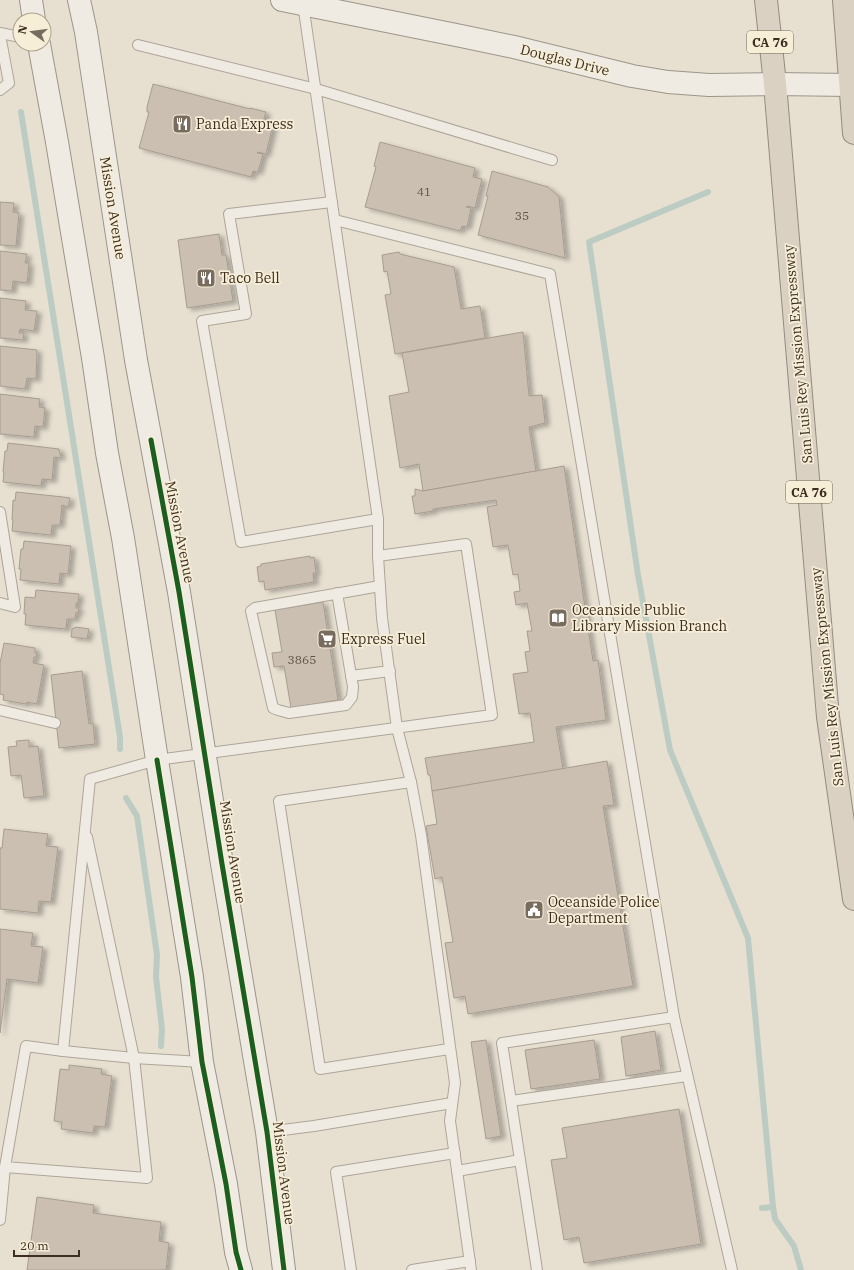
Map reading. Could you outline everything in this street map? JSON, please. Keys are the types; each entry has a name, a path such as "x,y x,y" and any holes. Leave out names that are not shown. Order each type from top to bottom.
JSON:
{"highway":[{"name":"San Luis Rey Mission Expressway","path":"766,0 775,84 828,717 854,899"},
{"path":"844,0 854,133"}],"main road":[{"path":"31,0 33,12"},
{"name":"Mission Avenue","path":"79,0 86,32 136,360 179,592 222,864 267,1132 284,1270"},
{"name":"Douglas Drive","path":"282,0 507,45 632,76 668,82 709,85 851,85"},
{"path":"41,52 58,142 107,453 123,538 192,977 202,1062 226,1184 236,1252 241,1270"}],"lane":[{"path":"303,4 378,519 378,556 382,618 398,728 411,782 421,834 449,1049 455,1083 450,1121 471,1266 412,1270"},
{"path":"0,27 3,35 9,83 0,90"},
{"path":"138,46 316,89 552,160"},
{"path":"332,202 229,214 246,314 202,322 241,542 378,519"},
{"path":"335,220 550,274 674,1017 732,1270"},
{"path":"0,512 15,607 0,603"},
{"path":"63,1050 90,779 157,760 492,715 466,544 378,556"},
{"path":"337,593 353,687 352,697 346,705 289,713 273,708 251,611 255,608 337,593 380,586"},
{"path":"351,676 390,671"},
{"path":"0,710 55,723"},
{"path":"411,782 279,801 320,1069 449,1049"},
{"path":"5,1167 147,1178 134,1058 85,827"},
{"path":"537,1270 502,1043 674,1017"},
{"path":"0,1220 5,1167 26,1046 134,1058 202,1062"},
{"path":"511,1101 688,1076"},
{"path":"267,1132 314,1126 452,1103"},
{"path":"351,1270 336,1172 455,1154"},
{"path":"457,1170 520,1160"}],"building":[{"path":"153,84 266,112 263,122 273,125 266,154 257,153 263,154 258,172 253,171 251,177 139,148 149,112 147,112 147,107"},
{"path":"380,142 475,168 473,177 482,179 475,208 466,207 471,208 467,227 462,226 460,231 365,207 376,167 374,166"},
{"path":"492,171 548,187 559,197 565,258 478,235 488,196 486,196"},
{"path":"0,202 14,203 13,212 19,213 16,246 0,245"},
{"name":"Taco Bell","path":"219,234 222,255 226,255 233,301 187,308 178,240"},
{"path":"0,251 27,254 25,263 29,263 27,283 13,281 12,291 0,290"},
{"path":"399,252 400,254 454,267 461,309 480,306 485,338 395,354 385,295 391,294 387,271 384,272 382,255"},
{"path":"0,298 26,301 25,310 37,311 34,331 20,329 19,333 24,333 23,340 0,338"},
{"path":"523,332 529,396 542,395 545,423 529,427 536,471 423,491 419,464 400,468 389,396 409,392 402,353"},
{"path":"0,346 37,350 36,379 27,378 25,389 0,386"},
{"path":"0,394 40,399 39,407 45,408 43,427 35,426 34,437 0,434"},
{"path":"8,443 59,449 61,458 54,457 52,480 42,479 41,486 3,482 5,451 7,451"},
{"name":"Oceanside Public Library Mission Branch","path":"564,466 593,661 598,660 606,720 556,727 563,769 432,791 430,775 428,775 425,758 534,742 530,713 519,714 513,674 528,672 525,652 530,651 527,631 532,631 527,603 516,605 514,592 520,591 518,574 513,575 508,545 493,547 487,507 497,505 496,500 433,509 433,511 415,514 412,496 415,496 415,489 423,491"},
{"path":"16,492 70,498 68,507 62,505 60,525 52,525 51,535 12,531 13,500 15,501"},
{"path":"24,541 71,546 68,574 60,573 59,584 20,580 21,569 19,569 21,549 23,549"},
{"path":"310,556 310,558 314,557 316,573 313,573 314,582 265,590 264,581 259,582 257,567 261,566 261,564"},
{"path":"36,590 79,594 78,603 76,603 76,608 79,608 78,613 76,612 75,619 67,619 66,629 25,625 25,597 35,598"},
{"path":"323,602 338,700 291,708 284,666 274,667 272,653 282,652 275,610"},
{"path":"76,627 89,629 87,639 71,637 72,629"},
{"path":"4,643 35,648 35,653 37,653 36,657 34,657 33,663 44,665 37,704 27,702 26,704 3,700 4,695 0,694 0,663"},
{"path":"82,671 89,724 93,723 95,744 59,748 51,675"},
{"path":"29,740 29,747 38,746 44,796 24,798 21,775 11,776 8,747 17,746 16,741"},
{"name":"Oceanside Police Department","path":"607,761 614,805 603,806 633,986 468,1014 465,996 454,998 445,943 453,942 442,877 435,879 426,826 437,824 432,791"},
{"path":"4,829 48,834 46,846 58,847 51,902 39,901 38,913 0,909 0,848 2,848"},
{"path":"0,929 33,933 31,946 43,947 38,983 7,979 0,1033"},
{"path":"655,1031 661,1070 626,1076 621,1037"},
{"path":"486,1040 501,1136 486,1139 471,1042"},
{"path":"594,1040 600,1079 531,1089 525,1050"},
{"path":"69,1065 102,1069 101,1074 112,1076 105,1127 94,1126 93,1133 61,1129 62,1122 54,1121 60,1069 69,1070"},
{"path":"679,1109 701,1244 584,1263 579,1237 564,1240 551,1160 567,1158 562,1128"},
{"path":"37,1197 94,1205 93,1213 161,1222 159,1241 169,1243 166,1270 27,1270"}],"waterway":[{"path":"21,112 120,737 120,749"},
{"path":"708,192 589,242 638,575 670,750 748,938 773,1207 775,1219 794,1246 801,1270"},
{"path":"126,798 137,816 157,955 156,977 162,1029 161,1046"},
{"path":"762,1208 773,1207"}],"cycle path":[{"path":"151,440 179,592 222,864 267,1132 284,1270"},
{"path":"157,760 192,977 202,1062 226,1184 236,1252 241,1270"}],"place":[{"name":"Panda Express","path":"182,124"},
{"name":"Taco Bell","path":"206,278"},
{"name":"Oceanside Public Library Mission Branch","path":"558,618"},
{"name":"Express Fuel","path":"327,639"},
{"name":"Oceanside Police Department","path":"534,910"}]}
